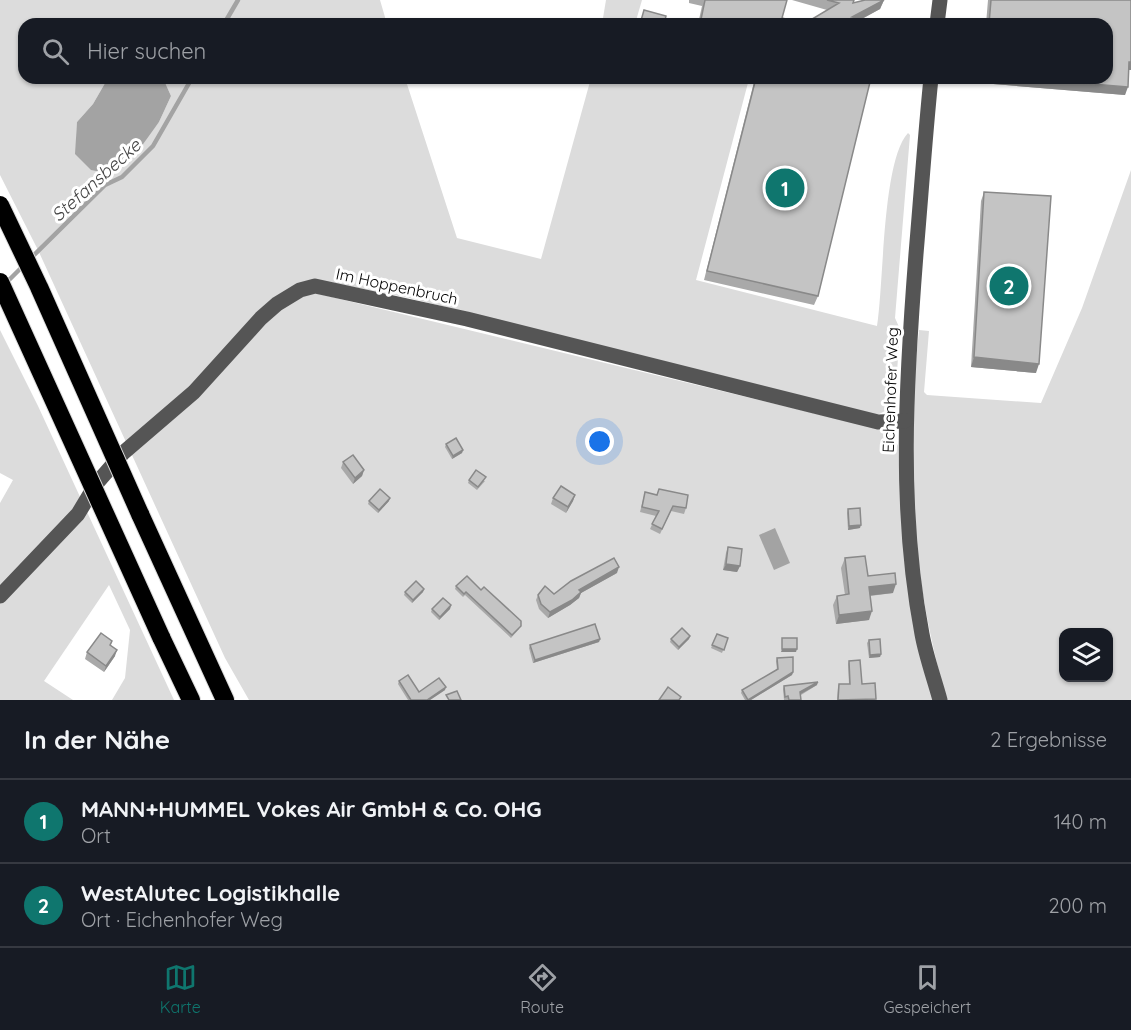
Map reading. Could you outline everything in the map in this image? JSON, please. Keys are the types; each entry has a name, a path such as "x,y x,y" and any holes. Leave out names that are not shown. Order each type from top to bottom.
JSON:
{"highway":[{"path":"0,205 225,700"},
{"path":"0,282 191,700"},
{"path":"189,623 238,700"}],"street":[{"path":"938,18 940,0"},
{"name":"Eichenhofer Weg","path":"931,84 911,316 905,421 905,486 910,548 922,636 940,700"},
{"name":"Im Hoppenbruch","path":"0,596 78,514 96,484 123,453 194,392 261,318 277,304 300,290 315,286 467,319 878,422 905,421"}],"shaded area":[{"path":"0,0 380,0 385,18 18,18 18,84 105,84 93,104 77,122 76,154 146,138 159,122 171,96 166,84 407,84 457,238 541,259 589,84 748,84 696,280 877,326 885,224 893,169 899,148 908,133 910,135 895,318 900,329 895,401 889,409 877,415 409,298 317,280 319,294 888,431 898,446 903,539 933,700 249,700 225,658 38,250 0,175"},
{"path":"606,0 642,0 637,18 603,18"},
{"path":"105,84 166,84 171,96 159,122 133,158 106,173 91,170 75,154 77,122 93,104"},
{"path":"1131,170 1131,700 947,700 927,619 913,510 911,425 919,330 929,331 924,392 927,395 1041,403 1082,308"},
{"path":"0,330 38,406 174,700 112,700 125,678 130,630 109,585 44,681 73,700 0,700 0,503 13,480 0,473"},
{"path":"775,528 790,563 774,570 759,535"}],"building":[{"path":"705,0 787,0 782,18 701,18"},
{"path":"827,0 854,0 853,3 865,0 884,0 852,17 856,18 814,18 839,3"},
{"path":"991,0 1131,0 1131,62 1129,62 1128,87 1092,84 1113,84 1113,18 990,18"},
{"path":"644,10 666,16 666,18 642,18"},
{"path":"754,84 870,84 818,296 707,271"},
{"path":"984,192 1051,196 1039,364 974,357"},
{"path":"456,438 463,450 453,456 446,444"},
{"path":"353,455 364,470 355,478 343,462"},
{"path":"476,470 486,477 478,487 469,480"},
{"path":"561,486 575,495 568,507 553,498"},
{"path":"380,489 390,498 379,510 369,501"},
{"path":"659,489 688,495 686,508 673,506 662,529 652,524 659,511 642,507 645,492 657,495"},
{"path":"860,508 861,525 849,526 848,509"},
{"path":"728,547 742,549 740,566 726,564"},
{"path":"865,556 868,576 895,573 896,584 869,587 872,611 839,615 837,596 849,594 845,558"},
{"path":"614,558 619,567 579,590 581,592 572,600 550,612 541,604 538,595 545,586 554,594 571,581"},
{"path":"467,576 481,590 484,587 521,621 521,626 512,635 466,592 464,594 456,586"},
{"path":"416,581 424,589 413,600 405,592"},
{"path":"443,598 451,605 440,617 432,609"},
{"path":"595,624 600,639 535,660 530,645"},
{"path":"682,628 690,636 679,647 671,639"},
{"path":"101,633 112,641 110,645 117,650 106,666 87,652"},
{"path":"717,634 728,638 724,650 712,645"},
{"path":"782,638 797,638 797,649 782,649"},
{"path":"880,639 881,654 870,655 869,640"},
{"path":"793,657 793,672 748,700 742,690 778,669 777,658"},
{"path":"860,660 862,684 875,683 876,699 838,700 839,684 850,684 849,661"},
{"path":"408,675 419,692 439,678 446,687 427,700 411,700 399,681"},
{"path":"818,682 800,692 801,700 789,700 788,696 785,697 784,686"},
{"path":"668,687 681,697 679,700 659,700"},
{"path":"457,691 461,700 449,700 446,695"}],"waterway":[{"name":"Stefansbecke","path":"228,18 238,0"},
{"name":"Stefansbecke","path":"30,259 105,185 122,177 153,146 189,84"},
{"name":"Stefansbecke","path":"6,283 24,265"}],"place":[{"name":"MANN+HUMMEL Vokes Air GmbH & Co. OHG","path":"785,188"},
{"name":"WestAlutec Logistikhalle","path":"1009,286"}]}
